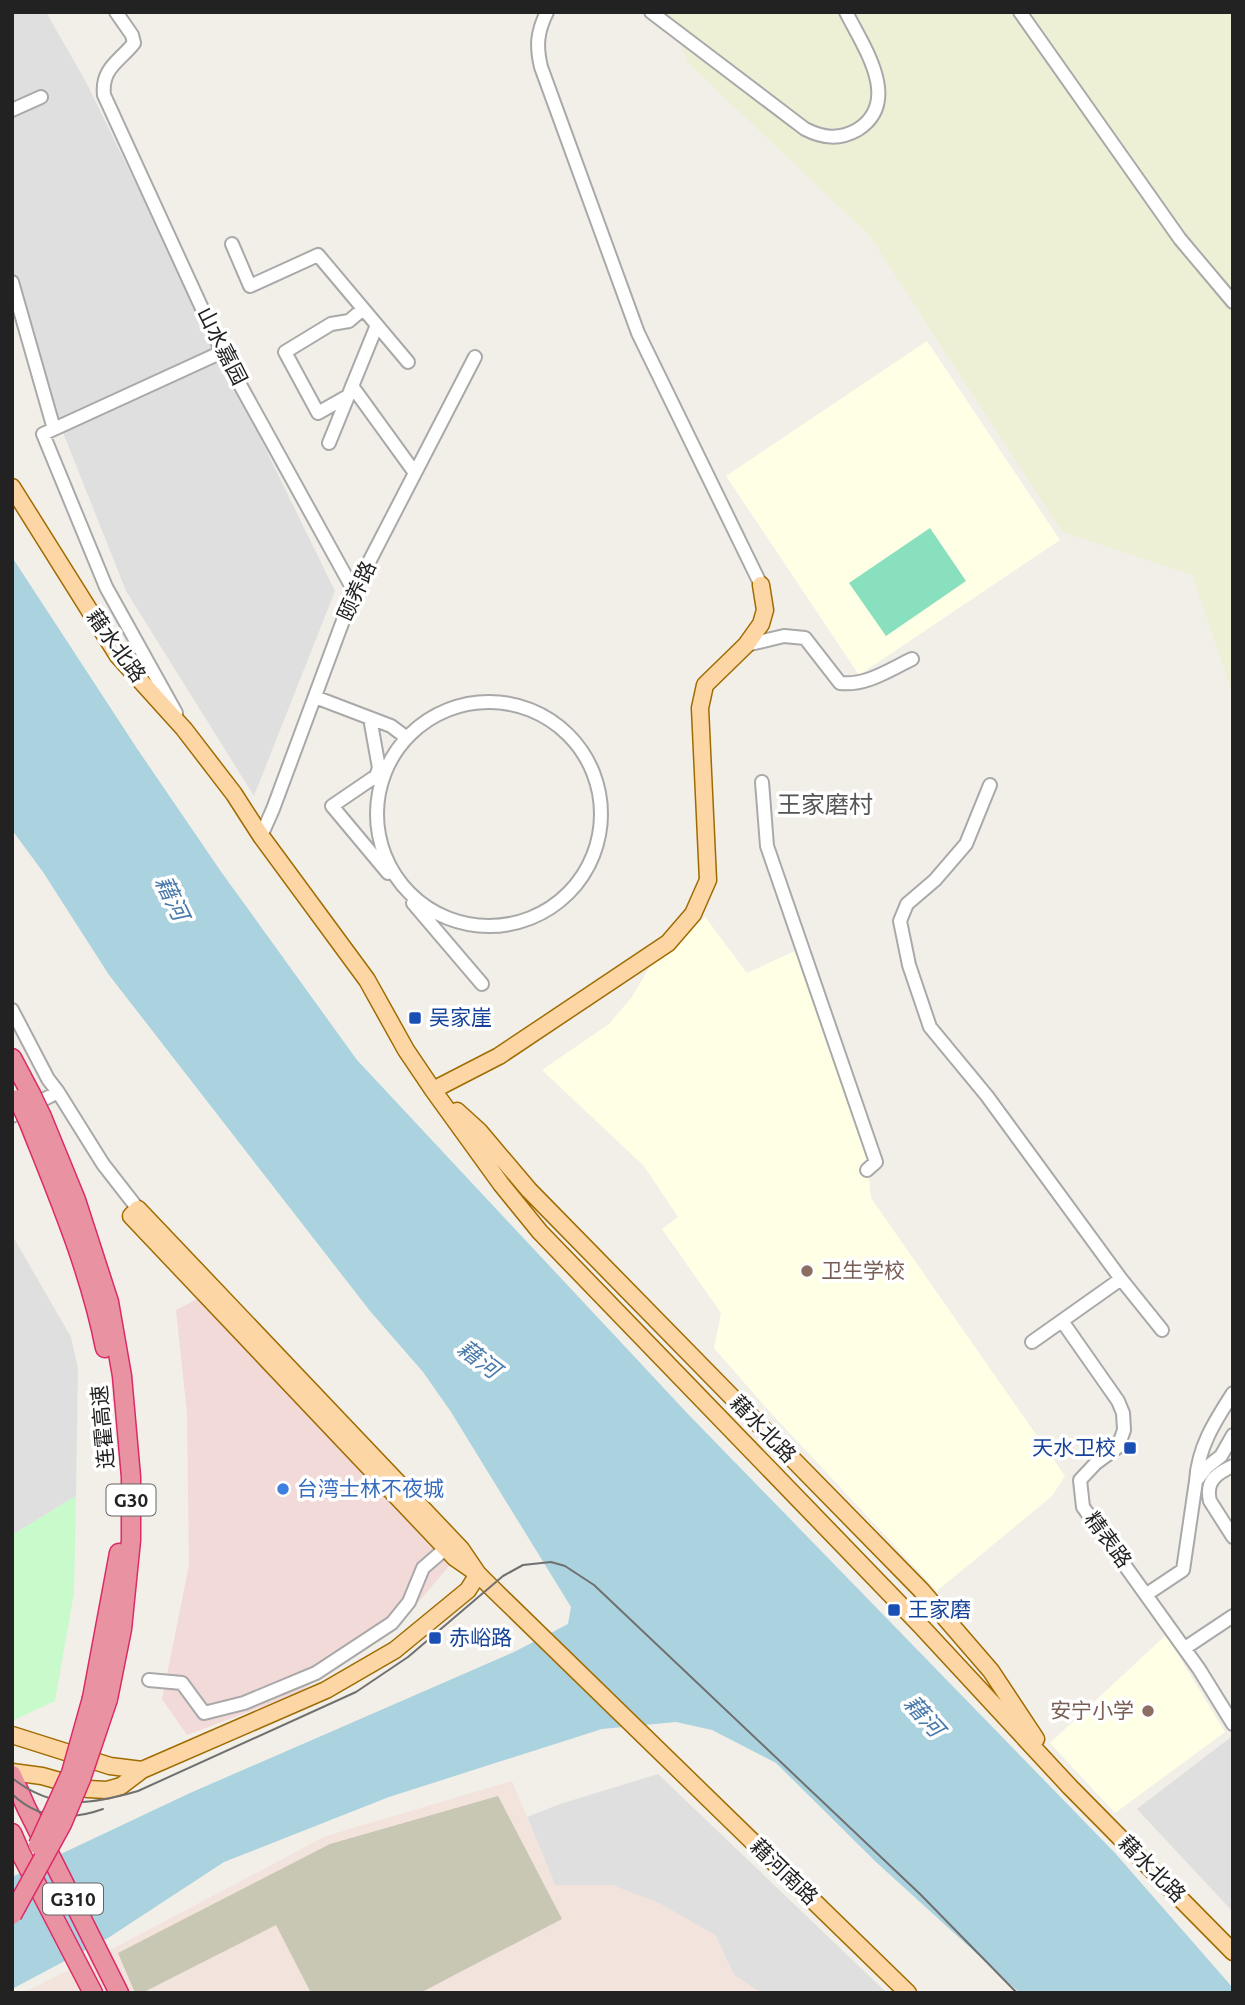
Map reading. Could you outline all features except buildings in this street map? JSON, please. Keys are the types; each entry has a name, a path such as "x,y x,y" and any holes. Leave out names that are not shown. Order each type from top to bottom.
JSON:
{"highway":[{"name":"连霍高速","path":"12,1058 24,1106 103,1305 118,1416 121,1543 100,1698 81,1779 62,1824 12,1915"},
{"name":"连霍高速","path":"12,1892 27,1867 71,1773 100,1698"},
{"name":"G310","path":"12,1773 119,1993"},
{"name":"G310","path":"15,1842 93,1993"}],"main road":[{"name":"藉水北路","path":"12,487 118,656 184,729 234,794 261,836 368,980 406,1050 433,1090 501,1184 540,1232 920,1625 1070,1787 1233,1952"},
{"name":"藉水北路","path":"12,498 111,660 234,794"},
{"path":"433,1090 499,1056 668,943 693,914 708,880 700,708 705,685 746,645 761,624 765,610 761,585"},
{"name":"藉水北路","path":"433,1090 479,1130 529,1190 921,1590 991,1671 1070,1787"},
{"path":"138,1209 461,1549 478,1574 455,1558 131,1216 138,1209"},
{"path":"12,1773 42,1776 88,1789 107,1790 121,1787 142,1770 338,1684 395,1650 468,1590 478,1574"},
{"name":"藉河南路","path":"478,1574 908,1993"},
{"path":"12,1735 110,1766 142,1770"}],"street":[{"name":"山水嘉园","path":"116,12 132,35 134,43 104,76 104,95 222,352 354,591"},
{"path":"547,12 539,27 536,47 541,67 638,334 761,585"},
{"path":"651,12 805,130 834,138 849,134 862,126 872,115 878,100 879,85 875,70 846,12"},
{"path":"1020,12 1181,239 1233,302"},
{"path":"12,110 41,97"},
{"path":"232,244 250,286 318,255 408,362"},
{"path":"12,282 49,431 106,587 184,729"},
{"path":"350,391 318,413 285,352 331,324 349,321 363,309"},
{"path":"328,443 377,325"},
{"path":"49,431 222,352"},
{"name":"颐养路","path":"261,836 274,808 354,591 475,357"},
{"path":"350,391 415,473"},
{"path":"746,645 784,636 805,638 840,683 854,685 912,659"},
{"path":"315,697 391,726 407,738"},
{"path":"487,702 511,704 534,712 564,732 580,750 592,771 601,806 600,830 594,854 583,875 568,894 549,909 527,920 491,926 456,921 433,911 414,897 398,878 386,857 377,822 378,798 384,774 407,738 419,726 440,713 463,705 487,702"},
{"path":"370,718 379,768 376,776 332,806 482,984"},
{"path":"762,782 767,846 876,1162 867,1170"},
{"path":"990,785 966,844 935,880 907,904 900,921 909,965 930,1027 987,1096 1121,1279 1162,1329"},
{"path":"12,1010 48,1079 103,1164 138,1209"},
{"path":"24,1106 58,1092"},
{"path":"1032,1342 1121,1279"},
{"name":"精表路","path":"1062,1321 1118,1401 1123,1413 1124,1430 1118,1447 1096,1463 1080,1480 1083,1507 1185,1648 1233,1724"},
{"path":"1147,1594 1183,1570 1199,1454 1214,1422 1233,1393"},
{"path":"1196,1481 1207,1467 1227,1455 1233,1435"},
{"path":"1233,1466 1215,1476 1208,1487 1208,1494 1233,1536"},
{"path":"149,1681 182,1683 204,1713 244,1703 316,1673 392,1623 409,1602 423,1568 446,1548"},
{"path":"1185,1648 1233,1616"}],"shaded area":[{"path":"12,12 46,12 86,82 335,591 254,796 126,591 12,304"},
{"path":"668,12 1233,12 1233,695 1192,575 1062,532 869,235 688,63"},
{"path":"927,341 1060,540 859,675 726,476"},
{"name":"卫生学校","path":"705,917 747,973 797,950 867,1160 871,1198 1065,1476 1052,1496 937,1591 714,1348 721,1313 662,1229 678,1217 644,1166 542,1070 609,1024 632,997 656,956"},
{"path":"12,1235 71,1337 78,1368 76,1496 12,1535"},
{"name":"台湾士林不夜城","path":"199,1298 450,1565 393,1632 294,1695 187,1735 162,1699 189,1565 187,1414 176,1310"},
{"name":"安宁小学","path":"1166,1635 1225,1732 1115,1813 1050,1743"},
{"path":"1231,1737 1233,1740 1233,1912 1137,1809"},
{"path":"658,1774 885,1991 761,1993 734,1975 715,1935 612,1885 555,1885 527,1817"},
{"path":"512,1781 555,1885 612,1885 659,1903 715,1935 734,1975 761,1993 22,1993 108,1951 326,1836"},
{"path":"498,1796 562,1919 420,1993 311,1993 276,1925 142,1993 135,1993 118,1953 330,1844"}],"green space":[{"path":"930,528 966,581 886,636 849,583"},
{"path":"76,1496 74,1593 55,1701 12,1721 12,1535"}],"water":[{"name":"藉河","path":"12,557 222,873 357,1060 688,1414 1115,1853 1233,1988 1233,1993 1020,1993 876,1862 776,1763 712,1730 676,1722 602,1729 389,1797 224,1862 108,1938 12,1989 12,1877 190,1793 514,1652 568,1624 571,1607 451,1412 423,1372 370,1311 109,975 43,872 12,830"}],"tram line":[{"path":"12,1778 43,1796 73,1802 104,1800 138,1791 356,1692 408,1657 503,1576 523,1565 551,1562 565,1566 594,1585 920,1894 1017,1993"},
{"path":"12,1794 33,1809 55,1815 79,1815 103,1809"}],"place":[{"name":"吴家崖","path":"415,1018"},
{"name":"卫生学校","path":"807,1271"},
{"name":"天水卫校","path":"1130,1448"},
{"name":"台湾士林不夜城","path":"283,1489"},
{"name":"王家磨","path":"894,1610"},
{"name":"赤峪路","path":"435,1638"},
{"name":"安宁小学","path":"1148,1711"}],"district":[{"name":"王家磨村","path":"825,805"}]}
